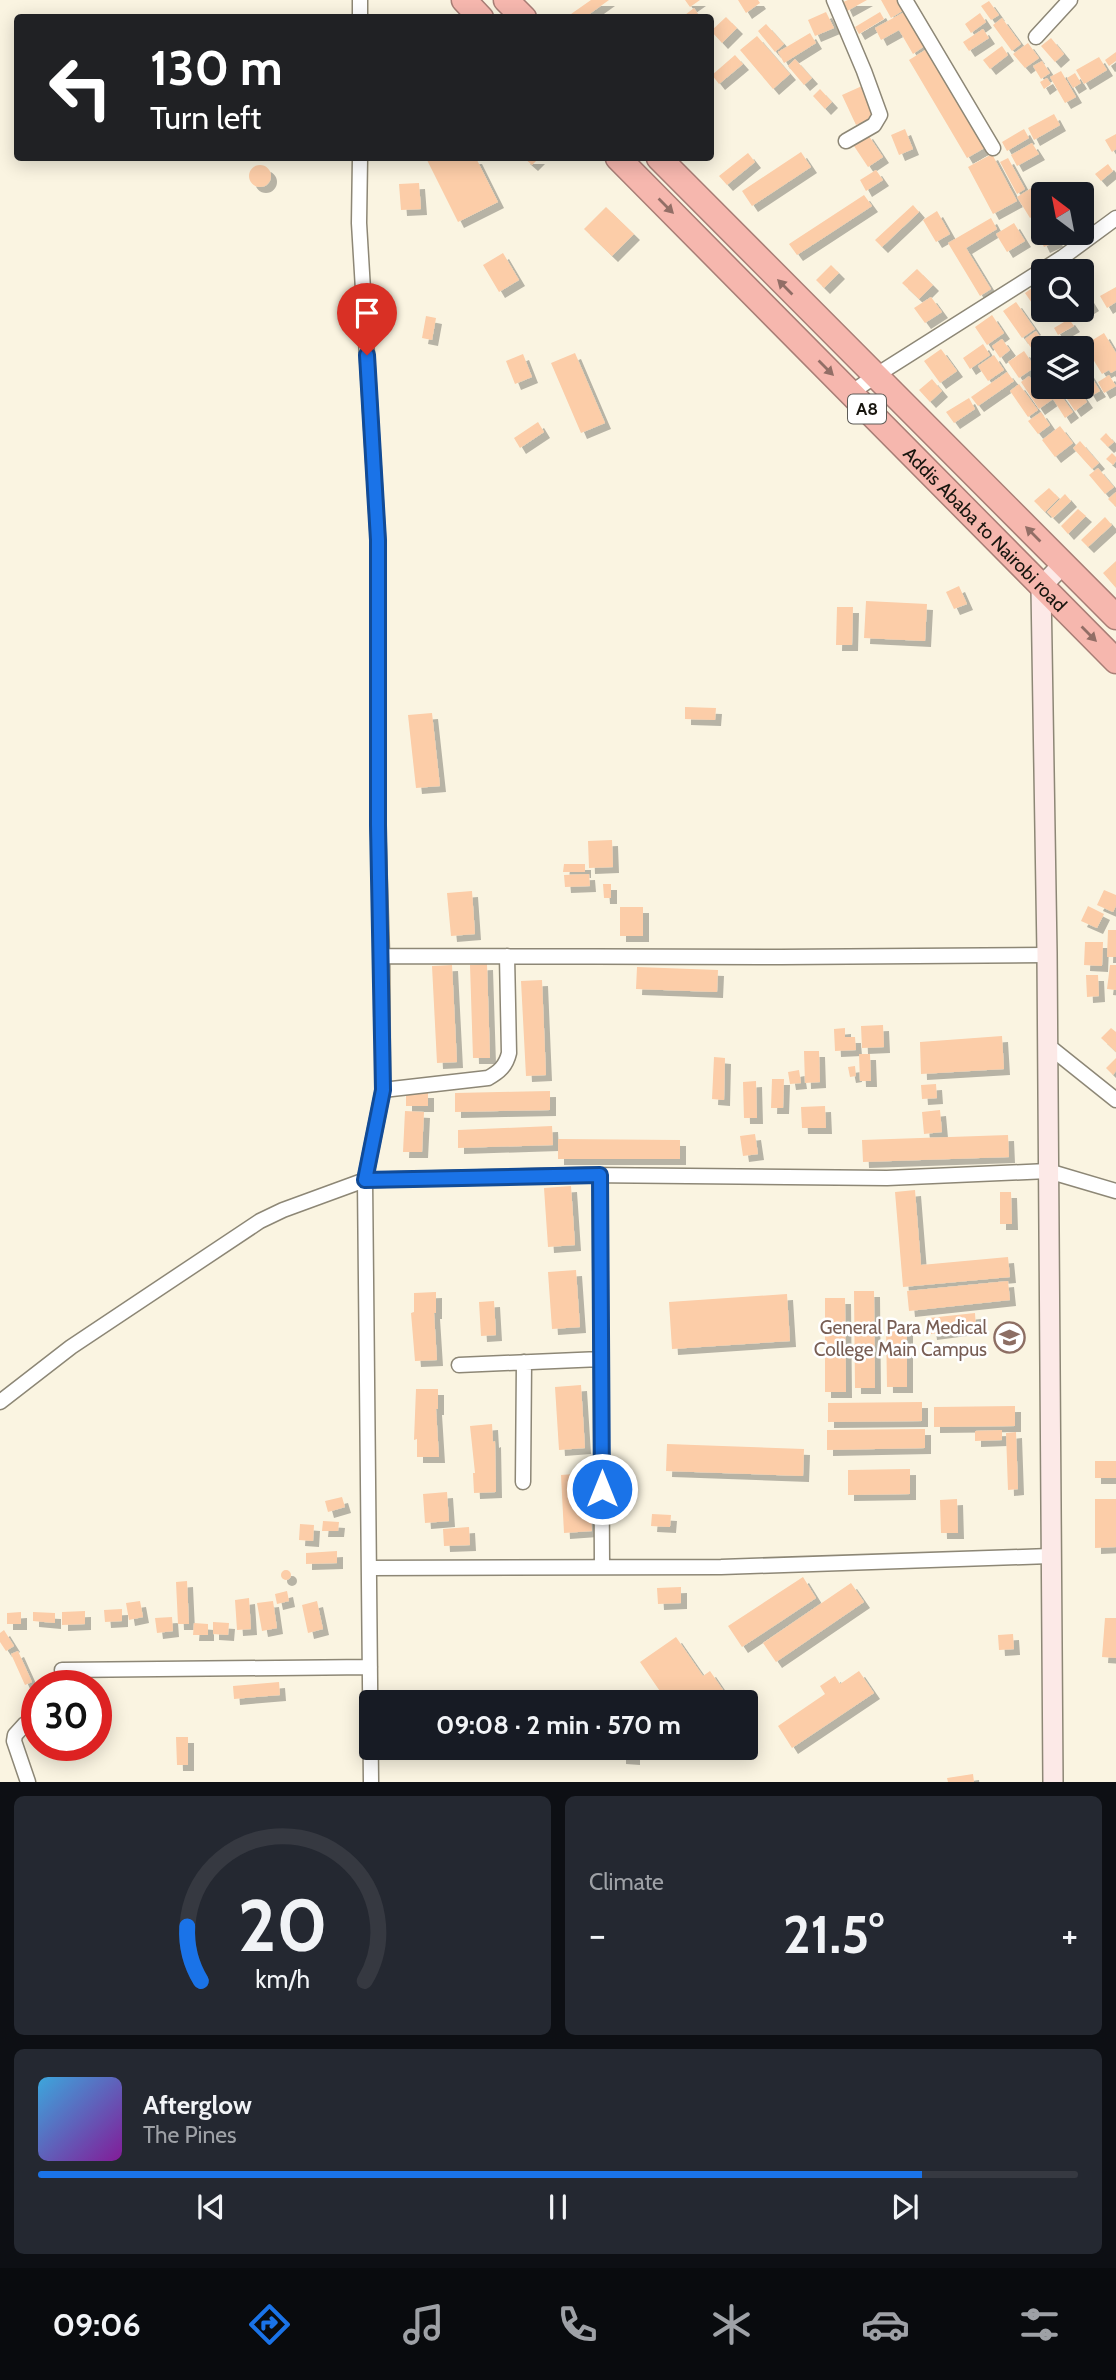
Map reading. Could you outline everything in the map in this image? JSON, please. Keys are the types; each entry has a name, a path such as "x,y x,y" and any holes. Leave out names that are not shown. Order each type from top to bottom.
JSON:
{"highway":[{"path":"464,0 477,14"},
{"path":"506,0 520,14"},
{"name":"Addis Ababa to Nairobi road","path":"621,161 1116,661"},
{"name":"Addis Ababa to Nairobi road","path":"662,161 1116,617"}],"main road":[{"path":"1053,1782 1041,587 1063,564"}],"street":[{"path":"834,0 880,115 874,125 846,141"},
{"path":"905,0 993,148"},
{"path":"1035,37 1070,0"},
{"path":"360,161 359,223 378,540 378,825 383,1090 365,1180 371,1782"},
{"path":"851,393 1063,257 1116,218"},
{"path":"382,956 1045,955"},
{"path":"383,1090 488,1078 498,1073 507,1063 509,1054 507,956"},
{"path":"1046,1044 1116,1100"},
{"path":"0,1402 71,1348 260,1222 283,1210 365,1180 600,1175 860,1178 1048,1171 1116,1191"},
{"path":"600,1175 602,1567"},
{"path":"459,1365 601,1359"},
{"path":"523,1482 524,1362"},
{"path":"369,1568 721,1567 1051,1556"},
{"path":"62,1670 370,1667"},
{"path":"21,1728 14,1741 28,1782"}],"building":[{"path":"591,0 609,0 590,14 571,14"},
{"path":"685,0 700,0 690,7"},
{"path":"738,0 758,0 760,3 746,13"},
{"path":"867,0 847,11 843,2"},
{"path":"881,0 899,0 904,10 891,18"},
{"path":"989,1 999,15 991,20 981,6"},
{"path":"694,8 698,14 686,14"},
{"path":"906,11 926,45 913,54 899,30 881,40 875,28"},
{"path":"826,12 834,28 815,36 808,20"},
{"path":"880,12 884,19 859,34 855,27"},
{"path":"980,13 986,22 971,33 965,24"},
{"path":"726,17 737,28 722,43 714,34 714,28"},
{"path":"1002,18 1021,44 1012,51 993,25"},
{"path":"766,24 784,44 775,52 758,31"},
{"path":"983,29 989,38 969,51 963,42"},
{"path":"810,33 816,43 784,63 778,52"},
{"path":"757,36 790,74 773,89 740,50"},
{"path":"1051,38 1064,54 1055,62 1041,46"},
{"path":"1028,43 1039,58 1025,68 1013,54"},
{"path":"1002,46 1008,55 990,69 983,60"},
{"path":"930,47 988,146 967,158 909,60"},
{"path":"1116,52 1116,61 1109,66 1105,60"},
{"path":"735,55 743,64 719,84 714,73"},
{"path":"1099,57 1107,70 1084,84 1076,70"},
{"path":"795,59 812,78 804,85 788,66"},
{"path":"1042,61 1050,73 1041,79 1033,66"},
{"path":"1061,71 1076,97 1065,103 1050,77"},
{"path":"1075,73 1081,83 1073,88 1067,78"},
{"path":"1047,78 1051,84 1044,89 1040,82"},
{"path":"862,86 875,116 856,125 842,95"},
{"path":"820,89 832,102 825,109 813,96"},
{"path":"1054,114 1060,125 1034,140 1028,128"},
{"path":"905,129 913,149 899,155 891,135"},
{"path":"1024,129 1029,138 1007,151 1002,142"},
{"path":"867,133 883,157 868,167 852,143"},
{"path":"1116,134 1116,149 1112,152 1105,140"},
{"path":"1032,143 1039,154 1017,166 1011,155"},
{"path":"801,152 811,167 752,206 742,191"},
{"path":"748,153 755,162 727,185 719,176"},
{"path":"992,154 1017,201 993,214 968,167"},
{"path":"1008,158 1025,189 1017,194 1000,162"},
{"path":"428,161 478,161 498,202 458,222"},
{"path":"1108,164 1113,171 1101,181 1095,174"},
{"path":"260,165 268,168 271,176 268,184 260,187 252,184 249,176 252,168"},
{"path":"876,170 883,180 866,191 860,180"},
{"path":"419,183 421,209 401,210 399,184"},
{"path":"1031,188 1030,218 1017,197"},
{"path":"864,195 872,206 797,255 789,244"},
{"path":"913,205 919,212 882,247 875,240"},
{"path":"606,207 634,234 612,256 584,229"},
{"path":"937,211 950,234 936,242 923,220"},
{"path":"991,218 997,229 966,248 991,289 980,296 948,243"},
{"path":"1014,223 1025,241 1007,252 996,234"},
{"path":"503,253 519,280 499,292 483,265"},
{"path":"831,265 839,273 824,288 816,280"},
{"path":"917,269 933,285 919,299 902,283"},
{"path":"1116,287 1116,302 1107,308 1100,296"},
{"path":"1031,289 1031,302 1025,293"},
{"path":"931,297 942,312 925,323 914,308"},
{"path":"1016,302 1035,329 1022,338 1003,311"},
{"path":"992,315 1004,333 987,345 975,327"},
{"path":"426,316 436,318 432,340 422,338"},
{"path":"1064,322 1071,322 1074,326 1058,335 1054,328"},
{"path":"1036,331 1040,336 1031,336 1031,348 1025,339"},
{"path":"1104,333 1116,353 1116,370 1102,374 1094,361 1094,339"},
{"path":"1002,339 1010,350 1000,358 992,346"},
{"path":"983,344 990,355 970,369 963,358"},
{"path":"941,349 957,371 940,383 924,361"},
{"path":"1024,351 1031,361 1031,370 1019,378 1008,362"},
{"path":"575,353 605,423 581,433 551,363"},
{"path":"523,354 532,377 515,384 506,361"},
{"path":"994,355 1004,370 988,381 978,366"},
{"path":"1007,372 1014,381 978,406 971,397"},
{"path":"1109,375 1116,386 1104,393 1098,382"},
{"path":"1029,376 1031,379 1031,397 1021,382"},
{"path":"932,379 942,391 930,402 919,390"},
{"path":"1094,381 1100,391 1094,394"},
{"path":"1019,384 1038,410 1028,417 1010,391"},
{"path":"969,398 975,409 954,423 946,412"},
{"path":"1032,399 1053,399 1039,409"},
{"path":"1053,399 1064,399 1073,412 1065,418"},
{"path":"1067,399 1085,399 1087,402 1075,411"},
{"path":"1041,412 1050,425 1038,434 1028,421"},
{"path":"538,422 544,432 520,448 514,438"},
{"path":"1060,426 1073,443 1055,457 1042,440"},
{"path":"1106,433 1114,442 1108,447 1100,439"},
{"path":"1080,441 1099,463 1092,469 1073,448"},
{"path":"1112,453 1116,457 1113,465 1106,459"},
{"path":"1098,468 1114,487 1105,494 1089,475"},
{"path":"1049,488 1059,498 1045,512 1034,501"},
{"path":"1116,492 1116,507 1108,499"},
{"path":"1065,494 1071,501 1053,518 1047,512"},
{"path":"1078,509 1086,516 1068,534 1061,526"},
{"path":"1105,517 1112,525 1088,547 1081,540"},
{"path":"1116,561 1116,588 1103,573"},
{"path":"959,586 967,604 954,609 946,592"},
{"path":"866,601 927,604 925,641 864,638"},
{"path":"837,607 853,607 852,645 836,645"},
{"path":"685,707 716,708 715,720 685,719"},
{"path":"432,713 440,786 416,788 408,715"},
{"path":"612,840 613,867 589,868 588,841"},
{"path":"564,864 585,864 585,872 563,872"},
{"path":"589,874 590,886 565,887 564,875"},
{"path":"603,884 611,884 611,898 604,898"},
{"path":"1104,890 1116,895 1113,912 1097,905"},
{"path":"472,891 475,934 451,936 447,893"},
{"path":"1088,906 1104,914 1097,928 1081,921"},
{"path":"620,907 643,907 643,936 620,936"},
{"path":"1108,930 1116,930 1116,957 1107,957"},
{"path":"1085,942 1103,942 1102,966 1084,965"},
{"path":"487,964 490,1058 473,1058 470,965"},
{"path":"452,965 457,1062 437,1063 432,966"},
{"path":"1110,965 1116,965 1116,990 1107,989"},
{"path":"637,967 718,970 717,992 636,989"},
{"path":"1086,975 1098,975 1099,996 1087,997"},
{"path":"542,980 546,1075 526,1076 521,981"},
{"path":"883,1025 884,1047 862,1048 861,1026"},
{"path":"845,1028 845,1037 855,1037 856,1050 835,1051 834,1029"},
{"path":"1111,1028 1116,1032 1116,1052 1101,1038"},
{"path":"1002,1036 1004,1069 921,1074 920,1042"},
{"path":"804,1051 819,1051 820,1082 805,1083"},
{"path":"859,1054 870,1054 871,1081 860,1081"},
{"path":"714,1057 725,1058 724,1100 712,1099"},
{"path":"1116,1058 1116,1071 1113,1075 1106,1068"},
{"path":"855,1066 856,1076 850,1077 848,1067"},
{"path":"799,1070 801,1083 790,1084 788,1072"},
{"path":"772,1079 784,1079 783,1108 771,1108"},
{"path":"756,1081 757,1118 744,1118 743,1082"},
{"path":"936,1084 937,1098 922,1099 921,1085"},
{"path":"550,1091 550,1110 455,1112 455,1093"},
{"path":"406,1092 428,1092 428,1106 406,1106"},
{"path":"825,1106 826,1128 802,1128 801,1107"},
{"path":"940,1110 942,1132 924,1134 922,1112"},
{"path":"405,1111 424,1112 422,1152 403,1152"},
{"path":"552,1126 553,1145 458,1148 458,1130"},
{"path":"755,1134 758,1154 743,1156 740,1136"},
{"path":"1008,1135 1009,1157 863,1162 862,1140"},
{"path":"558,1139 680,1140 680,1159 558,1159"},
{"path":"571,1186 575,1245 548,1247 544,1188"},
{"path":"915,1190 921,1265 1008,1257 1010,1277 903,1287 895,1192"},
{"path":"1000,1192 1011,1192 1012,1224 1000,1224"},
{"path":"576,1270 580,1327 552,1329 548,1272"},
{"path":"1008,1281 1010,1300 909,1311 907,1291"},
{"path":"854,1291 874,1291 875,1388 855,1388"},
{"path":"436,1292 434,1313 437,1360 415,1361 411,1313 414,1312 414,1293"},
{"path":"787,1294 790,1341 672,1349 669,1302"},
{"path":"825,1298 845,1298 846,1392 825,1392"},
{"path":"494,1301 496,1335 481,1336 479,1302"},
{"path":"975,1313 976,1328 931,1334 929,1318"},
{"path":"907,1324 907,1387 887,1387 886,1325"},
{"path":"581,1385 585,1448 559,1450 555,1387"},
{"path":"416,1389 438,1389 436,1409 439,1457 417,1457 417,1439 414,1440"},
{"path":"922,1402 922,1421 828,1422 828,1403"},
{"path":"1015,1406 1015,1426 934,1427 934,1407"},
{"path":"492,1424 496,1492 474,1493 475,1473 470,1426"},
{"path":"925,1429 925,1448 827,1450 827,1430"},
{"path":"1002,1430 1002,1440 975,1441 975,1431"},
{"path":"1016,1432 1018,1489 1008,1490 1006,1433"},
{"path":"667,1444 804,1449 803,1476 666,1471"},
{"path":"1095,1461 1116,1461 1116,1478 1095,1478"},
{"path":"910,1469 910,1494 848,1495 848,1470"},
{"path":"588,1473 592,1531 564,1533 561,1475"},
{"path":"447,1492 449,1521 425,1523 423,1494"},
{"path":"342,1497 345,1507 328,1512 325,1501"},
{"path":"957,1499 958,1533 941,1533 940,1500"},
{"path":"1095,1499 1116,1499 1116,1547 1095,1548"},
{"path":"652,1514 671,1515 670,1527 651,1526"},
{"path":"323,1521 339,1522 338,1531 322,1531"},
{"path":"300,1524 314,1525 313,1541 299,1540"},
{"path":"469,1527 470,1545 444,1546 443,1529"},
{"path":"337,1551 337,1563 306,1564 306,1553"},
{"path":"286,1570 291,1575 286,1580 281,1575"},
{"path":"803,1577 816,1598 742,1647 728,1626"},
{"path":"187,1581 189,1624 178,1624 176,1582"},
{"path":"851,1583 864,1602 776,1662 763,1643"},
{"path":"681,1587 681,1603 658,1604 657,1588"},
{"path":"287,1591 289,1601 277,1604 275,1594"},
{"path":"249,1598 251,1629 237,1630 235,1600"},
{"path":"140,1601 143,1617 129,1620 126,1603"},
{"path":"273,1601 277,1628 262,1631 257,1603"},
{"path":"317,1601 323,1629 308,1633 302,1605"},
{"path":"122,1609 122,1621 105,1622 104,1610"},
{"path":"85,1611 85,1624 62,1625 62,1612"},
{"path":"21,1612 21,1624 7,1624 7,1613"},
{"path":"33,1612 55,1613 55,1623 33,1621"},
{"path":"172,1617 173,1631 157,1633 155,1618"},
{"path":"1105,1618 1116,1618 1116,1658 1102,1657"},
{"path":"213,1622 229,1623 228,1635 213,1634"},
{"path":"194,1623 208,1624 208,1635 193,1635"},
{"path":"4,1630 14,1646 6,1651 0,1642 0,1633"},
{"path":"1013,1634 1014,1649 999,1650 998,1635"},
{"path":"676,1637 703,1676 710,1671 723,1690 659,1690 640,1662"},
{"path":"18,1651 27,1670 21,1670 21,1676 11,1654"},
{"path":"859,1671 874,1693 792,1748 778,1726 825,1694 820,1686 835,1676 840,1684"},
{"path":"279,1682 280,1695 234,1699 233,1686"},
{"path":"176,1737 188,1737 188,1765 177,1765"},
{"path":"973,1774 974,1782 948,1782 947,1778"}],"place":[{"name":"General Para Medical College Main Campus","path":"1010,1338"}],"route":[{"path":"367,355 378,540 378,825 383,1090 365,1180 600,1175 602,1489"}]}
